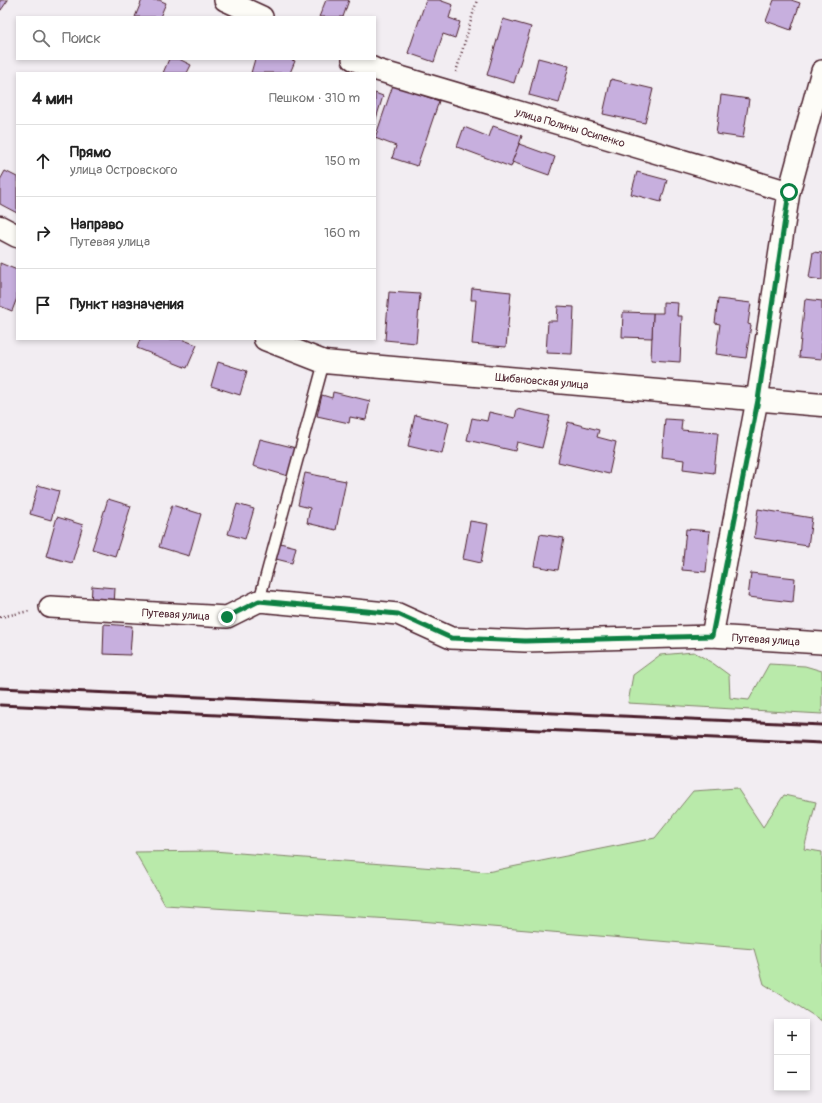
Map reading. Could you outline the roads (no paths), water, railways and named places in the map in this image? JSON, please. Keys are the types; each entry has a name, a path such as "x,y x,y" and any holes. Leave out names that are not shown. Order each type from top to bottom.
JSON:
{"street":[{"path":"225,0 260,16"},
{"name":"улица Полины Осипенко","path":"355,60 377,70 789,192"},
{"path":"712,636 758,400 789,192 822,71"},
{"path":"0,227 16,235"},
{"name":"Шибановская улица","path":"268,340 324,362 822,405"},
{"name":"Путевая улица","path":"50,607 227,617 259,601 398,614 451,638 525,641 712,636 822,643"}],"lane":[{"path":"259,601 324,362"}],"railway":[{"path":"0,688 822,725"},
{"path":"0,705 822,743"}]}
